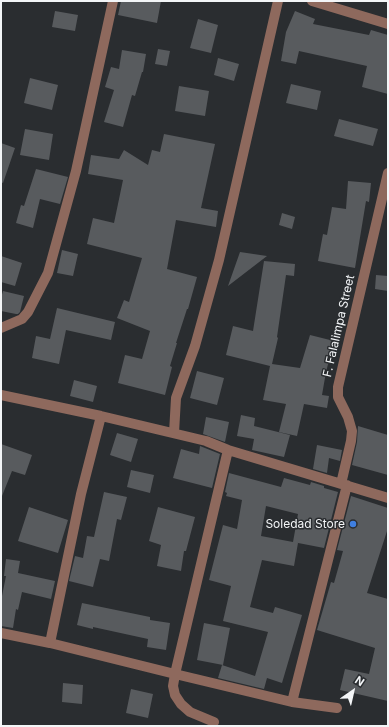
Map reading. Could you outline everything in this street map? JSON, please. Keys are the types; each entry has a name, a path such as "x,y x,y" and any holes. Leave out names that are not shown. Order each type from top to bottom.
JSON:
{"street":[{"path":"1,328 22,319 28,312 48,273 76,171 113,1"},
{"path":"174,433 176,398 195,346 219,260 278,1"},
{"path":"312,1 388,24"},
{"name":"F. Falalimpa Street","path":"292,702 344,484 352,431 348,417 338,397 338,387 388,172"},
{"path":"1,395 174,433 388,498"},
{"path":"50,643 81,494 101,416"},
{"path":"214,722 190,712 181,704 175,695 174,686 175,674 228,450"},
{"path":"1,633 50,643 292,702 337,708"}],"building":[{"path":"121,1 161,1 157,23 118,15"},
{"path":"55,11 78,15 75,31 52,27"},
{"path":"295,11 315,19 313,24 369,35 371,30 388,35 388,94 362,87 367,66 299,51 296,64 281,61 286,32"},
{"path":"198,19 218,25 211,53 190,48"},
{"path":"158,49 170,51 167,66 155,64"},
{"path":"122,50 146,54 143,72 135,96 132,95 123,127 104,122 114,90 105,87 111,67 119,69"},
{"path":"218,58 239,64 234,81 214,75"},
{"path":"30,78 58,85 52,110 24,103"},
{"path":"291,84 321,91 317,110 286,103"},
{"path":"179,86 209,91 205,116 175,111"},
{"path":"339,119 378,129 373,146 334,136"},
{"path":"25,129 53,134 49,160 20,155"},
{"path":"164,134 215,144 201,208 218,211 216,227 176,220 167,269 197,277 176,343 165,395 118,383 125,355 142,359 150,331 117,318 124,300 129,302 142,258 87,244 93,218 114,223 123,180 88,174 91,155 119,159 124,150 148,165 152,150 160,152"},
{"path":"1,143 15,148 3,183 1,182"},
{"path":"36,169 68,177 60,204 40,199 33,228 16,223 21,205 24,206"},
{"path":"348,181 371,183 369,202 366,201 355,268 318,261 323,234 327,235 332,207 346,209"},
{"path":"282,213 295,217 292,229 279,225"},
{"path":"62,250 78,254 73,276 57,273"},
{"path":"240,252 267,256 228,286"},
{"path":"1,256 22,263 15,286 1,282"},
{"path":"264,261 295,264 294,276 286,275 278,338 272,364 300,368 310,335 334,341 322,395 329,396 327,408 304,404 297,436 279,432 286,404 263,400 270,366 226,355 233,326 253,331"},
{"path":"376,275 388,276 388,291 375,289"},
{"path":"3,291 24,296 20,312 18,314 1,311 1,298"},
{"path":"57,308 115,322 111,340 66,330 59,364 32,358 36,336 50,339"},
{"path":"197,371 224,378 217,405 190,398"},
{"path":"74,380 97,386 93,402 70,396"},
{"path":"241,415 255,418 254,426 290,435 284,457 252,450 254,439 237,436"},
{"path":"206,417 229,422 225,442 203,434"},
{"path":"358,426 388,435 388,475 352,465 357,442"},
{"path":"117,433 138,439 131,462 110,455"},
{"path":"1,444 32,455 25,475 12,471 2,496 1,496"},
{"path":"317,445 342,450 340,461 329,458 327,473 313,469"},
{"path":"200,446 220,454 212,488 173,478 181,449 199,454"},
{"path":"131,470 154,475 150,493 127,487"},
{"path":"229,473 281,487 284,478 310,485 311,482 338,492 324,548 293,542 298,543 294,566 262,560 250,607 273,613 275,607 302,615 282,683 267,678 264,689 218,678 222,665 255,676 268,632 223,621 231,586 209,580 223,525 237,529 242,500 226,496 227,493 225,492","holes":["266,506 298,514 293,542 261,536"]},
{"path":"104,492 127,497 121,520 117,519 109,561 100,559 93,587 69,581 75,556 83,558 87,536 94,537"},
{"path":"351,496 388,508 388,528 367,593 388,599 388,701 340,690 345,669 369,674 375,648 317,630 331,582 334,583 343,551 337,550"},
{"path":"29,507 68,520 58,553 18,541"},
{"path":"158,507 195,517 186,551 184,551 181,571 157,566 161,545 149,541"},
{"path":"6,559 20,561 18,573 55,581 51,599 22,592 18,610 16,609 13,628 1,626 1,601 6,576 4,576"},
{"path":"82,603 150,617 150,620 170,623 166,650 147,647 148,639 77,625"},
{"path":"204,623 230,628 223,665 197,660"},
{"path":"63,683 83,685 82,704 62,702"},
{"path":"131,689 153,694 148,718 126,713"}],"place":[{"name":"Soledad Store","path":"353,524"}]}
